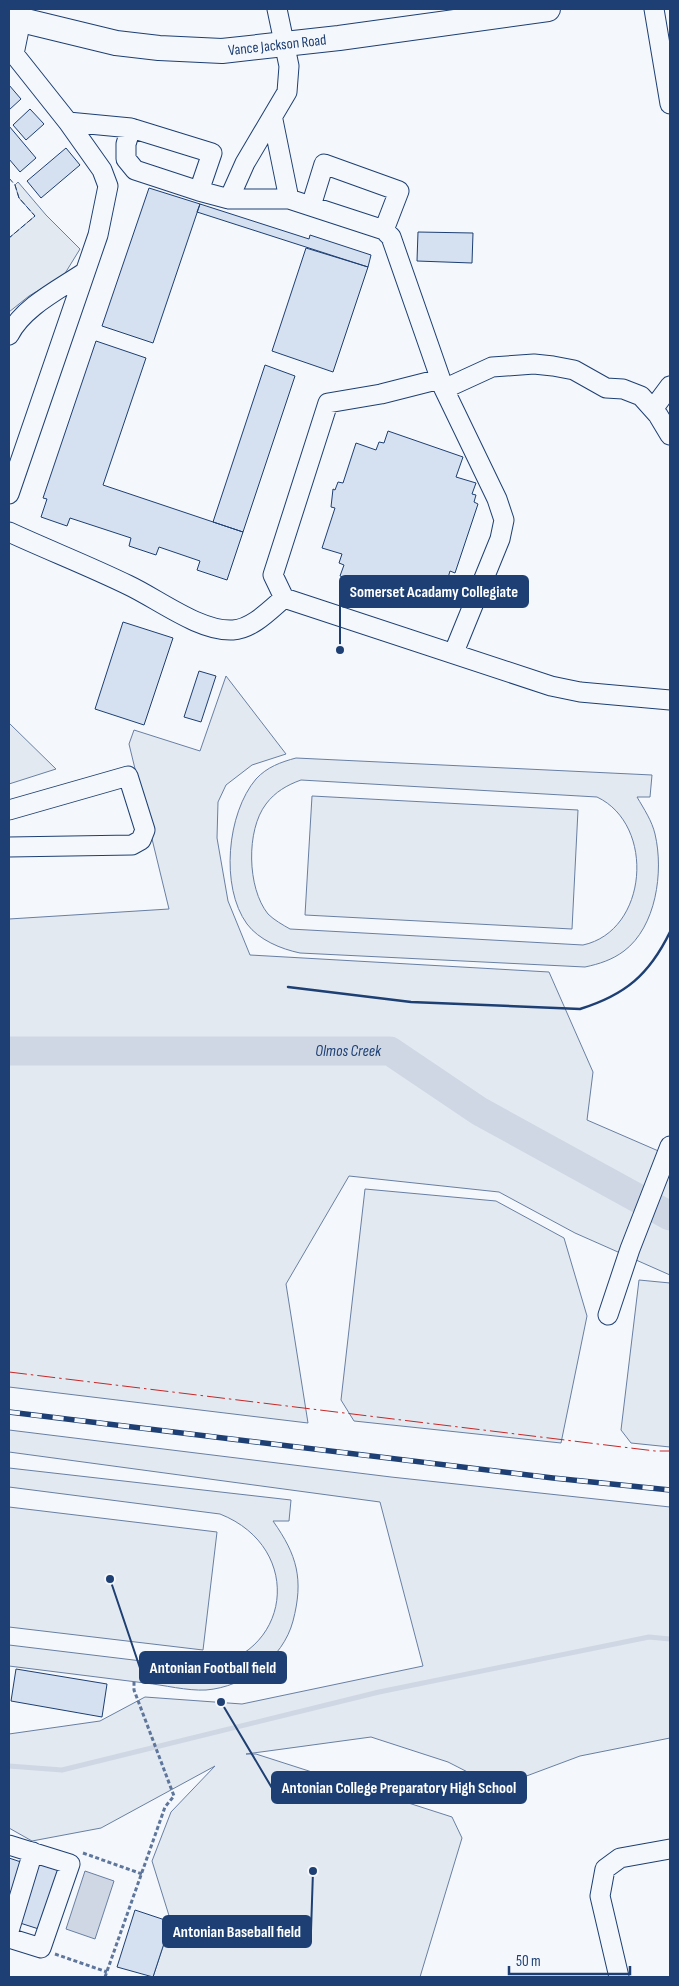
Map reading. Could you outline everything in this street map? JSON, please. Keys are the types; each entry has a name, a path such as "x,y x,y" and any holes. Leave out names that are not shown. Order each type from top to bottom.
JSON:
{"main road":[{"name":"Vance Jackson Road","path":"15,19 65,32 159,48 222,51 283,45 548,9"}],"street":[{"path":"229,198 245,164 288,92 288,66 277,9"},
{"path":"654,9 670,104"},
{"path":"9,494 98,235 108,186 102,170 68,122 14,54 15,19"},
{"path":"273,120 289,199"},
{"path":"68,122 131,128 212,153 199,191"},
{"path":"131,128 126,144 126,159 135,170 199,191 229,198 289,199 384,230 391,237 442,384 483,470 504,520 500,540 454,652"},
{"path":"311,206 324,164 399,191 384,230"},
{"path":"9,334 31,309 85,272"},
{"path":"670,435 653,409 641,396 623,389 606,388 574,370 534,364 492,367 442,384 328,403 273,575 284,598 454,652 551,686 580,692 670,700"},
{"path":"653,409 670,386"},
{"path":"9,532 128,585 198,622 219,630 235,630 250,624 284,598"},
{"path":"9,810 128,776 145,830 141,840 132,845 9,847"},
{"path":"608,1315 630,1249 670,1146"},
{"path":"9,1845 70,1864 41,1948 9,1938"},
{"path":"618,1977 600,1896 605,1869 620,1858 670,1849"},
{"path":"9,1931 33,1852"}],"path":[{"path":"41,1948 106,1974 165,1807 174,1796 134,1690 134,1682"},
{"path":"55,1859 76,1851 142,1874"}],"shaded area":[{"path":"18,182 46,215 80,249 64,275 29,296 9,312 9,238 35,216 19,198 15,185"},
{"path":"226,676 286,754 252,765 226,785 218,802 217,838 228,901 250,955 549,972 593,1072 587,1120 670,1156 670,1275 575,1233 499,1192 349,1176 286,1284 308,1423 9,1387 9,919 169,909 129,744 134,730 200,751"},
{"path":"9,723 56,769 9,784"},
{"path":"296,758 652,775 650,797 637,797 652,824 658,849 658,881 655,898 644,928 635,941 615,957 585,967 300,953 278,946 252,930 238,909 230,871 230,850 233,830 239,811 246,793 256,779 274,766","holes":["301,780 597,797 616,811 629,830 636,852 636,876 632,899 621,920 605,936 583,945 290,929 268,914 261,903 256,889 253,875 252,843 259,815 277,792"]},
{"path":"312,796 578,810 572,929 305,915"},
{"path":"365,1189 496,1201 564,1238 587,1316 561,1443 354,1421 341,1400"},
{"path":"639,1280 670,1283 670,1447 631,1443 621,1430"},
{"path":"9,1430 391,1477 670,1507 670,1738 580,1756 497,1787 448,1762 371,1737 246,1754 256,1754 452,1817 462,1838 420,1977 153,1977 171,1922 152,1861 171,1812 215,1766 101,1828 32,1841 9,1828 9,1734 100,1721 145,1697 242,1704 423,1666 380,1502 9,1452"},
{"path":"9,1468 291,1500 289,1521 273,1521 288,1545 293,1557 298,1580 293,1621 281,1647 260,1669 248,1677 220,1688 206,1690 183,1689 9,1666 9,1645 200,1668 231,1660 254,1645 269,1624 277,1600 276,1575 266,1551 248,1530 220,1514 9,1487"},
{"path":"9,1507 217,1532 203,1650 9,1627"},
{"path":"85,1871 114,1881 95,1939 66,1929"}],"building":[{"path":"9,85 21,99 9,110"},
{"path":"30,109 44,124 26,140 13,125"},
{"path":"9,126 36,158 20,172 9,159"},
{"path":"66,148 80,165 41,198 27,181"},
{"path":"149,188 200,204 153,343 102,326"},
{"path":"200,204 309,239 310,235 371,255 368,267 197,212"},
{"path":"418,232 473,233 472,263 417,261"},
{"path":"306,248 368,267 333,372 272,351"},
{"path":"96,341 146,358 103,485 243,532 227,580 197,570 200,561 159,547 156,555 129,546 131,538 70,518 67,526 41,517 47,499 43,498"},
{"path":"265,365 295,376 243,532 213,522"},
{"path":"388,431 463,457 456,477 476,483 472,494 476,495 474,502 478,504 455,573 450,571 445,588 420,580 413,601 340,576 344,565 339,563 342,554 322,548 335,508 331,507 333,489 335,490 338,482 343,483 356,443 376,450 379,442 384,443"},
{"path":"123,622 173,638 144,725 95,709"},
{"path":"199,671 216,676 201,722 184,717"},
{"path":"16,1669 107,1684 102,1717 11,1701"},
{"path":"9,1858 27,1864 9,1921"},
{"path":"39,1864 64,1872 45,1931 20,1923"},
{"path":"135,1910 171,1922 153,1977 117,1967"}],"waterway":[{"name":"Olmos Creek","path":"9,1051 390,1051 479,1111 670,1216"},
{"path":"9,1766 62,1770 379,1692 649,1637 670,1639"}],"railway":[{"path":"9,1412 553,1478 670,1490"}],"fence":[{"path":"9,178 15,185 19,198 35,216 9,238"}],"wall":[{"path":"288,987 411,1002 580,1009 610,997 634,981 653,960 670,932"}],"power":[{"path":"9,1372 655,1451 670,1451"}],"place":[{"name":"Somerset Acadamy Collegiate","path":"340,650"},
{"name":"Antonian Football field","path":"110,1579"},
{"name":"Antonian College Preparatory High School","path":"221,1702"},
{"name":"Antonian Baseball field","path":"313,1871"}]}
